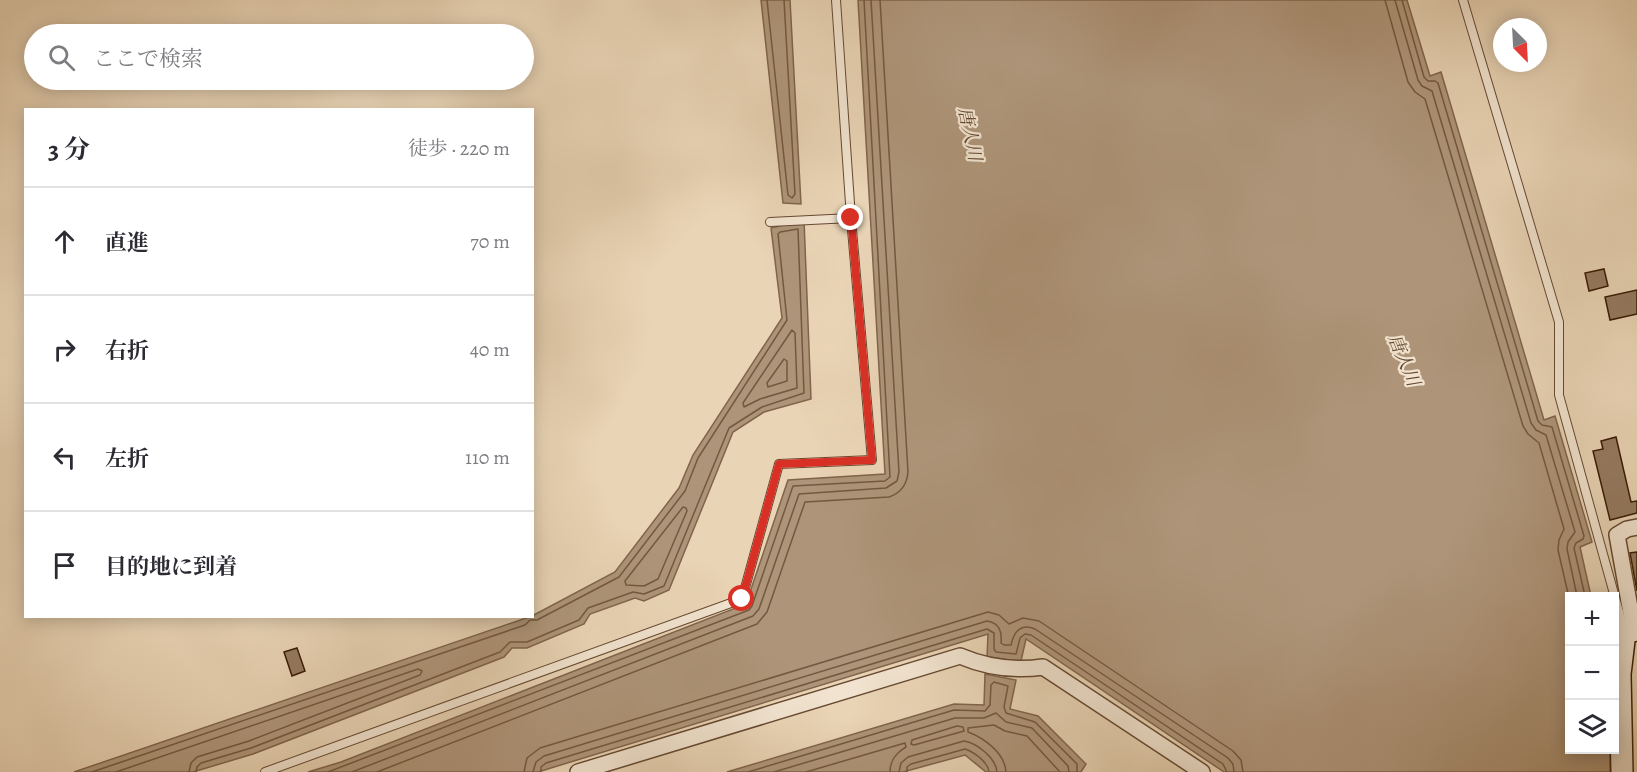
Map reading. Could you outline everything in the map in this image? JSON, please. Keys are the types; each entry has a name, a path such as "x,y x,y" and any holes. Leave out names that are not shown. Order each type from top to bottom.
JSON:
{"main road":[{"path":"1622,772 1620,674 1632,631"}],"street":[{"path":"1632,631 1617,535 1637,526"},
{"path":"579,772 960,656 980,664 1028,669 1043,667 1202,772"}],"lane":[{"path":"265,772 742,599 779,464 872,460 851,218 836,0"},
{"path":"1463,0 1559,322 1559,395 1632,631"},
{"path":"770,222 851,218"}],"water":[{"path":"761,0 790,0 801,204 783,203"},
{"name":"唐人川","path":"858,0 1407,0 1430,76 1441,72 1544,420 1555,416 1592,542 1580,547 1590,592 1565,592 1565,754 1610,754 1610,772 1224,772 1026,639 1021,661 987,657 988,634 538,772 308,772 341,762 746,604 788,480 885,474"},
{"path":"804,220 811,399 764,412 733,432 669,590 644,601 635,598 590,614 584,624 527,648 512,648 504,657 253,754 193,772 74,772 526,618 534,618 534,615 615,572 679,488 693,455 782,318 771,228"},
{"path":"985,674 1016,680 1010,709 1038,716 1086,764 1081,772 986,772 965,755 903,772 727,772 954,704 984,705"}],"building":[{"path":"1604,269 1608,286 1589,291 1585,273"},
{"path":"1637,290 1637,314 1610,320 1605,297"},
{"path":"1616,437 1631,502 1637,501 1637,513 1610,520 1593,451 1603,449 1601,441"},
{"path":"1637,552 1637,591 1630,553"},
{"path":"297,648 305,671 292,676 284,652"}],"route":[{"path":"742,599 779,464 872,460 851,218"}]}
